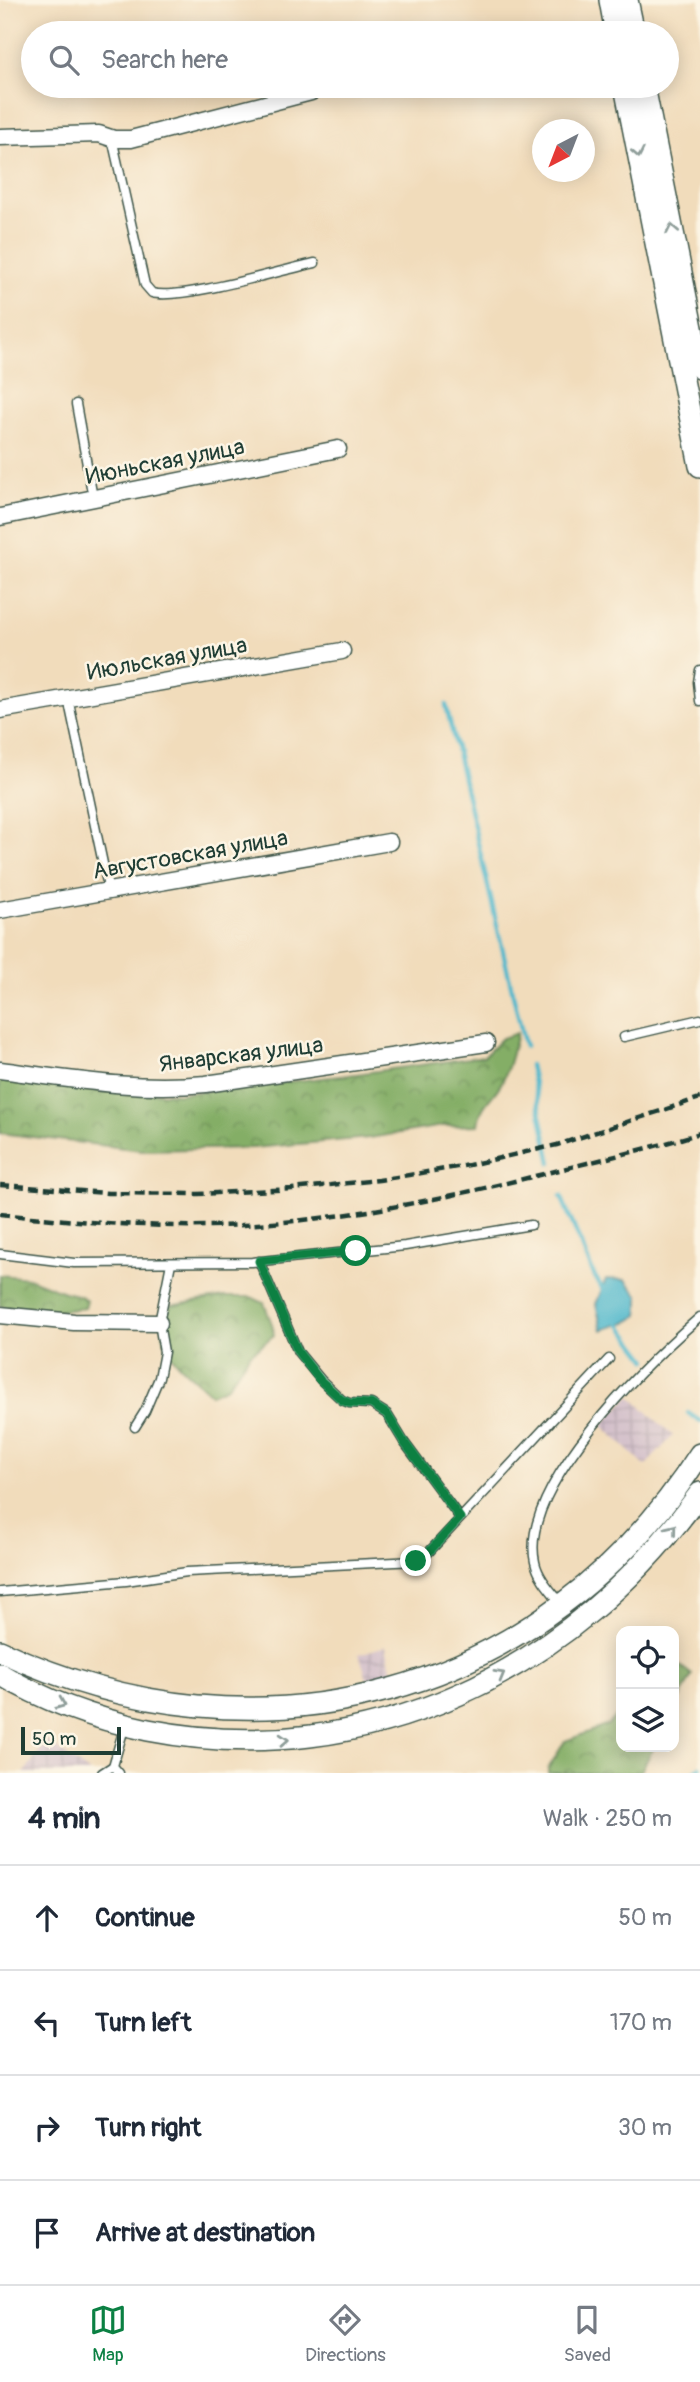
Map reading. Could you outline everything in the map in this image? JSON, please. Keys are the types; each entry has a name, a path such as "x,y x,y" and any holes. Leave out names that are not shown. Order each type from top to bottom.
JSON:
{"main road":[{"path":"610,0 614,21"},
{"path":"627,0 631,21"},
{"path":"627,98 700,466"},
{"path":"646,98 700,368"},
{"path":"0,1651 67,1684 151,1711 205,1718 286,1720 362,1709 405,1697 435,1686 491,1658 565,1607 601,1576 639,1537 674,1494 700,1454"},
{"path":"0,1674 60,1704 125,1725 205,1740 275,1741 326,1736 358,1729 416,1714 442,1704 504,1673 555,1640 588,1614 648,1558 700,1493"}],"street":[{"path":"0,137 99,134 131,139 288,98"},
{"name":"Июньская улица","path":"0,517 338,449"},
{"name":"Июльская улица","path":"1,707 342,652"},
{"name":"Августовская улица","path":"0,910 389,842"},
{"name":"Январская улица","path":"0,1070 137,1086 170,1087 243,1079 486,1043"},
{"path":"0,1315 74,1322 159,1323"}],"lane":[{"path":"111,138 145,285 152,293 165,295 214,286 315,263"},
{"path":"76,404 93,498"},
{"path":"700,670 700,701"},
{"path":"68,698 109,892"},
{"path":"624,1037 700,1019"},
{"path":"0,1254 74,1263 259,1261 426,1243 531,1225"},
{"path":"259,1261 298,1352 320,1380 342,1400 371,1404 387,1414 404,1442 460,1518"},
{"path":"135,1427 159,1378 164,1352 159,1323 171,1263"},
{"path":"565,1607 538,1570 534,1555 538,1525 554,1482 576,1447 648,1366 700,1317"},
{"path":"0,1592 126,1581 187,1572 416,1561 428,1553 609,1359"},
{"path":"102,1773 116,1770 125,1725"}],"shaded area":[{"path":"630,1396 673,1436 645,1466 602,1425"},
{"path":"386,1646 393,1677 371,1690 359,1654"},
{"path":"47,1741 90,1773 24,1773"}],"green space":[{"path":"517,1033 505,1076 484,1107 478,1125 443,1126 369,1138 252,1148 141,1150 0,1133 0,1079 180,1094 349,1075 484,1056 502,1038"},
{"path":"0,1275 28,1278 81,1296 87,1301 85,1308 50,1312 0,1306"},
{"path":"224,1297 251,1297 264,1303 274,1335 249,1355 227,1387 211,1394 173,1357 164,1339 163,1328 170,1306"},
{"path":"679,1665 692,1675 679,1700"},
{"path":"616,1716 616,1752 651,1752 640,1773 548,1773 565,1741 608,1725"}],"water":[{"path":"606,1279 626,1280 639,1296 639,1315 602,1330 596,1304"}],"waterway":[{"path":"446,705 525,1046"},
{"path":"530,1065 551,1163"},
{"path":"561,1196 594,1275 605,1293"},
{"path":"617,1320 647,1360"},
{"path":"688,1413 700,1421"},
{"path":"693,1773 700,1767"}],"railway":[{"path":"0,1185 108,1193 198,1194 292,1189 379,1180 469,1165 557,1145 700,1098"},
{"path":"0,1214 182,1226 284,1222 366,1211 487,1187 634,1152 700,1133"}],"route":[{"path":"356,1251 259,1261 298,1352 320,1380 342,1400 371,1404 387,1414 404,1442 460,1518 428,1553 416,1561"}]}
